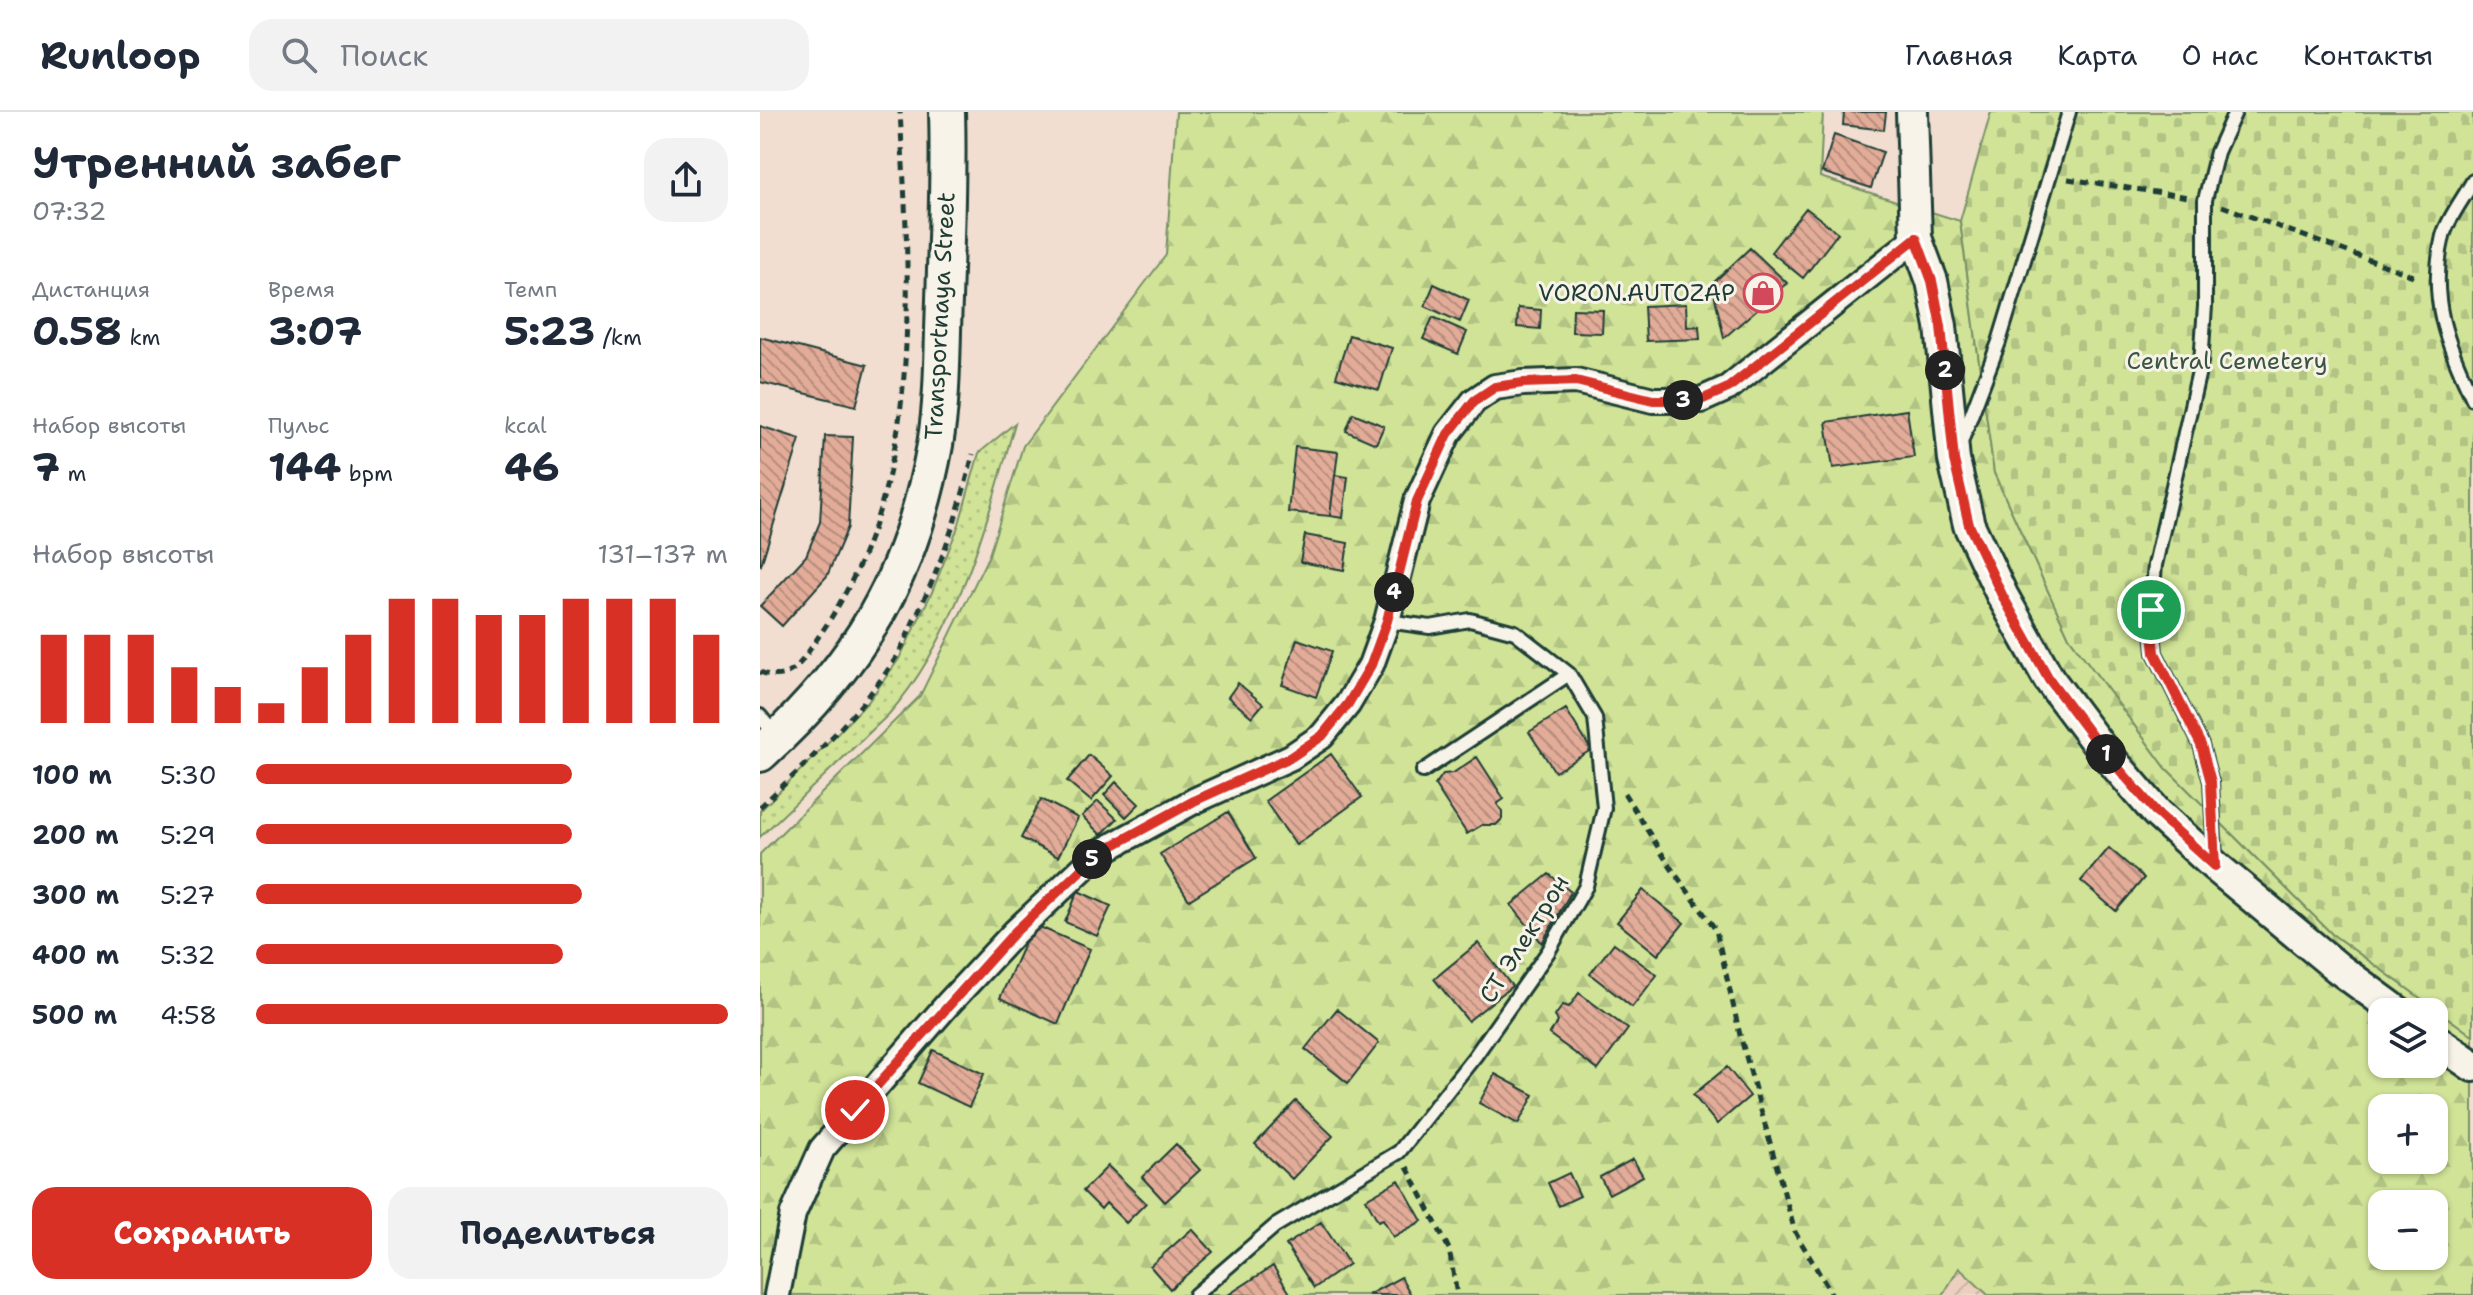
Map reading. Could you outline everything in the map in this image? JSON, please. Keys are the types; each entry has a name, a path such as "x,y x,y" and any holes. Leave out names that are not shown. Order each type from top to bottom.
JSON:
{"main road":[{"name":"Transportnaya Street","path":"766,736 813,703 847,663 875,620 899,569 920,512 936,442 942,371 947,112"}],"street":[{"path":"1912,112 1916,238 1932,281 1941,326 1954,460 1969,525 2002,595 2049,679 2100,747 2157,813 2215,866 2379,998"},
{"path":"777,1295 793,1214 822,1149 1015,932 1099,853 1194,801 1291,757 1322,736 1348,704 1371,665 1387,621 1417,501 1448,434 1474,401 1495,387 1576,381 1653,400 1701,400 1728,388 1916,238"},
{"path":"2448,1049 2473,1066"}],"lane":[{"path":"1954,460 1999,342 2069,112"},
{"path":"2215,866 2211,782 2201,745 2155,653 2151,610 2155,565 2201,362 2205,306 2205,200 2217,152 2235,112"},
{"path":"2473,181 2444,234 2436,284 2449,348 2473,399"},
{"name":"СТ Электрон","path":"1195,1295 1275,1226 1399,1152 1475,1056 1539,965 1586,886 1604,808 1595,718 1569,674 1515,632 1470,620 1430,627 1387,621"},
{"path":"1423,771 1569,674"}],"path":[{"path":"760,672 781,677 802,661 834,615 858,568 884,501 897,441 907,336 906,227 900,112"},
{"path":"2048,176 2205,200 2436,284"},
{"path":"1598,740 1624,793 1671,868 1716,930 1740,1035 1795,1232 1832,1295"},
{"path":"1399,1152 1449,1249 1457,1295"}],"shaded area":[{"path":"1959,1267 1988,1295 1943,1295"}],"green space":[{"path":"1176,112 1823,112 1820,177 1960,221 1994,473 2069,637 2166,768 2332,934 2420,998 2368,998 2368,1078 2448,1078 2448,1018 2473,1036 2473,1295 1988,1295 1959,1268 1943,1295 760,1295 760,854 920,696 989,555 1023,446 1166,255"},
{"name":"Central Cemetery","path":"1991,112 2473,112 2473,1036 2448,1018 2448,998 2420,998 2332,934 2166,768 2069,637 1994,473 1960,221"},
{"path":"1015,423 967,577 933,651 888,715 760,837 760,811 868,702 899,659 932,592 959,524 979,453"}],"building":[{"path":"1844,112 1886,112 1884,130 1843,125"},
{"path":"1834,135 1883,152 1871,188 1822,172"},
{"path":"1806,208 1838,233 1803,278 1771,252"},
{"path":"1750,248 1787,283 1724,338 1712,284"},
{"path":"1434,284 1469,300 1460,322 1425,306"},
{"path":"1686,304 1687,327 1699,326 1700,339 1646,341 1644,306"},
{"path":"1518,308 1541,310 1540,329 1517,327"},
{"path":"1573,309 1603,310 1602,333 1572,332"},
{"path":"1433,317 1467,332 1458,354 1423,339"},
{"path":"1349,335 1392,348 1379,390 1336,377"},
{"path":"760,337 867,365 856,406 760,382"},
{"path":"1907,410 1914,457 1833,468 1826,422"},
{"path":"1353,413 1384,426 1376,444 1346,431"},
{"path":"760,426 800,439 761,565 760,564"},
{"path":"825,436 853,437 848,527 827,576 782,626 760,606 806,556 820,522"},
{"path":"1295,447 1338,452 1330,516 1288,512"},
{"path":"1335,475 1348,477 1343,518 1330,516"},
{"path":"1305,535 1348,543 1344,570 1300,562"},
{"path":"1297,639 1332,651 1316,697 1282,685"},
{"path":"1238,683 1263,704 1252,717 1228,697"},
{"path":"1566,709 1591,750 1555,772 1529,732"},
{"path":"1331,754 1362,797 1296,845 1265,801"},
{"path":"1089,755 1113,776 1091,801 1067,781"},
{"path":"1477,757 1504,799 1497,804 1502,811 1502,819 1496,825 1482,825 1467,834 1435,785 1443,774 1453,773"},
{"path":"1116,782 1139,804 1126,817 1104,795"},
{"path":"1041,799 1078,818 1058,857 1021,838"},
{"path":"1098,801 1117,819 1101,835 1082,816"},
{"path":"1228,812 1256,858 1189,900 1160,854"},
{"path":"2109,848 2144,878 2116,911 2081,881"},
{"path":"1549,874 1571,892 1542,943 1511,905"},
{"path":"1643,890 1684,923 1658,955 1617,922"},
{"path":"1078,891 1111,906 1097,936 1065,922"},
{"path":"1033,924 1090,949 1058,1024 1000,998"},
{"path":"1478,943 1512,986 1468,1021 1434,979"},
{"path":"1614,943 1657,975 1632,1007 1590,974"},
{"path":"1579,993 1628,1029 1598,1070 1549,1034 1558,1022 1555,1016 1563,1005 1569,1007"},
{"path":"1337,1009 1379,1043 1348,1083 1305,1049"},
{"path":"933,1050 984,1074 969,1107 918,1083"},
{"path":"1727,1067 1750,1096 1717,1124 1693,1095"},
{"path":"1495,1074 1534,1095 1518,1124 1479,1103"},
{"path":"1296,1101 1333,1136 1292,1179 1255,1144"},
{"path":"1176,1144 1200,1170 1165,1202 1142,1177"},
{"path":"1633,1159 1643,1176 1609,1194 1600,1177"},
{"path":"1108,1166 1146,1203 1126,1223 1106,1203 1101,1209 1083,1191"},
{"path":"1569,1173 1580,1196 1559,1206 1548,1183"},
{"path":"1399,1180 1422,1221 1393,1237 1383,1219 1378,1221 1366,1199"},
{"path":"1321,1222 1349,1264 1314,1288 1286,1245"},
{"path":"1192,1229 1213,1252 1170,1289 1150,1266"},
{"path":"1273,1266 1291,1295 1228,1295"},
{"path":"1401,1277 1411,1295 1368,1295"}],"place":[{"name":"VORON.AUTOZAP","path":"1763,293"}],"route":[{"path":"855,1110 1015,932 1099,853 1194,801 1291,757 1322,736 1348,704 1371,665 1387,621 1417,501 1448,434 1474,401 1495,387 1576,381 1653,400 1701,400 1728,388 1916,238 1932,281 1941,326 1954,460 1969,525 2002,595 2049,679 2100,747 2157,813 2215,866 2211,782 2201,745 2155,653 2151,610"}]}
